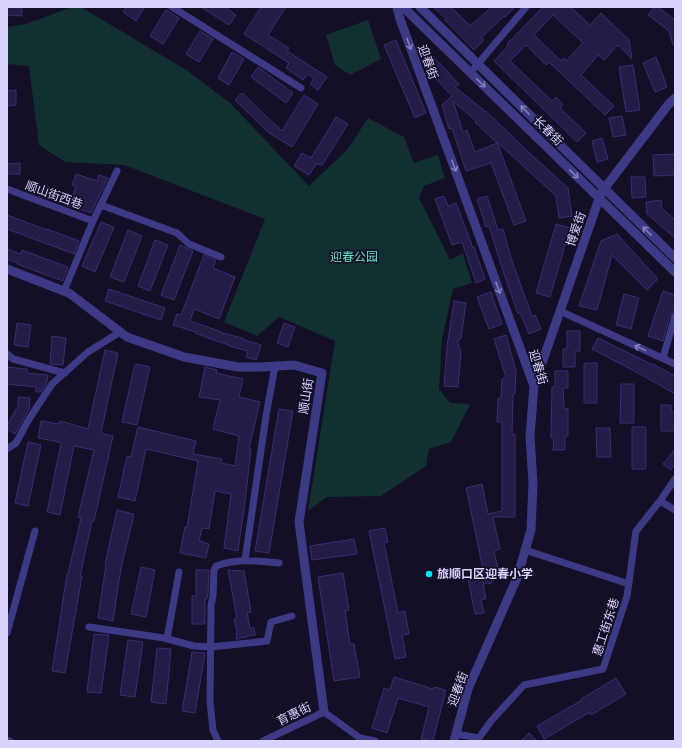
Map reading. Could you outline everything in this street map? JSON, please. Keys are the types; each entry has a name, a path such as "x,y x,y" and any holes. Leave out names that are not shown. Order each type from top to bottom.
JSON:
{"street":[{"path":"172,7 301,88"},
{"name":"迎春街","path":"397,7 534,386 530,436 533,483 531,530 517,578 468,690 455,737"},
{"name":"长春街","path":"403,7 675,272"},
{"name":"长春街","path":"420,7 675,258"},
{"path":"470,72 526,7"},
{"name":"博爱街","path":"534,386 601,193 668,105 675,98"},
{"path":"64,291 93,221 117,171"},
{"name":"顺山街西巷","path":"7,189 93,221"},
{"path":"101,205 177,233 189,244 221,257"},
{"name":"顺山街","path":"7,269 69,293 127,337 184,357 238,367 294,364 322,373 299,522 324,712"},
{"path":"560,311 675,364"},
{"path":"663,358 675,316"},
{"path":"7,448 16,443 29,419 52,384 88,352 120,332"},
{"path":"7,354 13,360 65,373"},
{"path":"245,560 266,416 275,366"},
{"name":"惠工街东巷","path":"455,737 479,738 491,721 524,685 603,669 627,596 636,531 660,501 675,479"},
{"path":"660,501 675,510"},
{"path":"7,633 35,531"},
{"path":"525,550 629,584"},
{"path":"218,741 213,730 210,702 211,606 214,570 216,566 224,563 245,560 279,563"},
{"path":"167,639 179,572"},
{"path":"89,627 167,639 194,646 211,647 267,640 271,622 292,616"},
{"name":"育惠街","path":"263,741 324,712 360,738 375,741"}],"green space":[{"name":"迎春公园","path":"72,7 81,7 188,71 230,103 309,186 347,150 368,118 404,137 414,163 438,155 445,178 424,186 419,198 450,260 463,253 472,283 453,289 442,339 439,389 450,403 470,404 451,442 429,449 426,466 381,496 327,497 308,511 335,341 279,317 257,336 224,322 265,219 124,165 65,162 39,145 29,66 7,64 7,27 26,24"},
{"path":"368,20 381,59 350,75 335,65 326,35"}],"building":[{"path":"7,7 22,7 22,16 7,15"},
{"path":"126,7 145,7 136,21 123,12"},
{"path":"201,7 225,7 236,15 229,25"},
{"path":"261,7 286,7 268,35 289,48 287,51 327,77 318,90 310,84 314,79 308,74 303,80 286,68 289,63 244,34"},
{"path":"433,7 451,7 470,26 492,7 515,7 481,38 484,40 474,50"},
{"path":"543,7 571,7 590,25 601,13 629,40 632,59 618,45 604,60 598,55 581,75 614,106 605,115 549,62 546,65 526,45 510,61 552,101 556,97 563,105 560,108 586,133 577,142 494,61 509,45 507,44","holes":["553,15 583,43 566,61 564,58 561,61 534,35"]},
{"path":"654,7 658,7 675,20 675,45 673,45 669,31 648,15"},
{"path":"166,10 179,18 163,44 150,36"},
{"path":"200,31 213,39 199,62 186,54"},
{"path":"396,40 426,113 415,118 384,45"},
{"path":"232,52 244,59 229,85 218,78"},
{"path":"430,53 459,84 455,87 486,111 568,188 572,216 559,218 556,196 497,142 526,221 514,225 491,163 466,171 452,128 449,129 442,105 452,96 424,66 422,61","holes":["453,101 476,121 475,122 497,143 475,152 467,130 463,132"]},
{"path":"656,57 667,87 655,92 643,63"},
{"path":"633,65 640,110 626,112 619,67"},
{"path":"258,67 293,93 286,103 251,77"},
{"path":"16,90 16,105 7,106 7,91"},
{"path":"242,93 282,131 304,95 318,104 292,147 269,133 235,100"},
{"path":"622,116 626,135 613,137 609,118"},
{"path":"336,117 348,124 322,165 316,164 309,175 294,166 302,153 311,158"},
{"path":"602,138 608,159 597,162 592,141"},
{"path":"675,154 675,175 654,176 653,155"},
{"path":"20,163 20,174 7,174 7,164"},
{"path":"76,174 97,181 99,175 108,178 91,213 69,206 76,186 72,185"},
{"path":"631,177 645,177 646,197 632,198"},
{"path":"444,196 448,206 456,203 473,248 474,247 485,279 476,283 462,242 452,245 435,199"},
{"path":"487,196 498,230 503,229 512,261 532,316 535,315 541,329 529,334 520,313 518,314 489,226 486,227 477,199"},
{"path":"661,200 662,208 675,220 675,238 647,214 646,202"},
{"path":"7,215 79,241 74,254 7,229"},
{"path":"101,222 114,227 95,272 82,266"},
{"path":"556,224 570,228 550,297 536,293"},
{"path":"128,230 142,236 124,282 110,277"},
{"path":"617,234 657,278 657,280 647,290 612,255 597,310 579,306 601,241"},
{"path":"155,240 168,245 150,291 138,286"},
{"path":"180,245 193,251 174,300 161,295"},
{"path":"7,249 21,254 22,250 68,267 63,281 7,259"},
{"path":"204,255 216,260 213,268 235,277 219,319 194,309 190,321 261,345 256,360 246,357 248,351 229,346 195,333 196,332 173,325 177,314 181,315"},
{"path":"109,289 165,308 161,320 105,301"},
{"path":"663,291 675,295 675,307 674,311 670,315 663,341 648,336"},
{"path":"491,292 502,324 489,329 477,297"},
{"path":"624,294 639,298 631,329 616,325"},
{"path":"454,301 466,303 461,339 457,341 461,352 458,387 444,386 447,347"},
{"path":"17,323 31,325 28,347 14,345"},
{"path":"284,323 295,327 288,347 277,343"},
{"path":"567,331 580,331 580,351 575,351 575,367 563,367 563,349 567,349"},
{"path":"506,335 516,371 515,394 513,394 512,434 515,434 515,517 493,517 500,549 494,551 499,573 492,583 483,584 486,599 481,600 484,613 475,614 468,578 474,577 473,571 483,569 466,488 482,484 488,514 502,511 502,422 497,422 498,398 501,398 502,379 506,377 494,339"},
{"path":"52,336 66,338 63,365 50,364"},
{"path":"598,338 675,376 675,394 592,349"},
{"path":"105,350 118,353 101,433 113,436 80,576 82,576 65,673 52,671 67,574 81,518 78,517 94,450 74,446 60,515 47,512 61,443 38,438 41,421 59,424 60,421 88,429"},
{"path":"585,363 597,363 597,403 584,403"},
{"path":"135,364 150,367 137,425 122,422"},
{"path":"7,367 27,369 27,373 48,375 47,382 41,392 36,392 36,387 7,384"},
{"path":"205,367 217,370 216,373 243,379 239,397 260,402 249,449 251,449 238,551 224,548 231,494 215,491 209,529 202,528 199,541 209,544 206,558 180,553 185,527 187,527 198,461 146,449 135,501 118,497 127,456 131,457 138,427 196,441 193,454 222,459 221,463 235,466 239,436 213,429 220,400 199,397"},
{"path":"555,371 568,371 568,388 563,388 564,408 568,409 568,436 565,436 565,450 553,450 554,438 551,438 552,387 555,387"},
{"path":"621,384 634,384 634,423 620,423"},
{"path":"18,397 30,398 29,409 15,434 7,429 7,425 18,406"},
{"path":"661,405 671,405 671,412 675,412 675,431 661,431"},
{"path":"279,409 293,411 269,553 255,551"},
{"path":"632,427 646,427 646,469 632,469"},
{"path":"596,428 610,428 611,457 597,457"},
{"path":"28,442 41,445 28,506 15,503"},
{"path":"675,449 675,464 671,470 663,464"},
{"path":"117,510 134,514 121,568 113,621 98,618 105,564"},
{"path":"385,528 388,542 384,543 398,613 405,611 409,634 402,635 406,657 395,659 369,531"},
{"path":"354,539 357,554 312,560 310,546"},
{"path":"141,567 155,570 146,617 131,614"},
{"path":"196,570 209,570 208,594 207,599 205,599 205,624 192,624 192,596 196,596"},
{"path":"228,570 244,571 251,612 247,613 250,628 254,628 255,635 236,639 237,632 234,619 237,618"},
{"path":"343,573 349,610 345,611 350,644 354,644 360,677 334,681 318,577"},
{"path":"94,634 109,635 101,693 87,692"},
{"path":"128,640 143,642 135,697 120,695"},
{"path":"157,648 171,649 166,704 151,702"},
{"path":"192,652 205,653 195,713 182,711"},
{"path":"394,677 433,689 434,687 446,690 433,741 421,739 429,707 398,698 387,733 372,728 384,688 390,690"},
{"path":"616,678 626,694 591,715 590,712 544,739 537,726"},
{"path":"529,733 537,741 521,741"}],"place":[{"name":"旅顺口区迎春小学","path":"429,574"}]}
